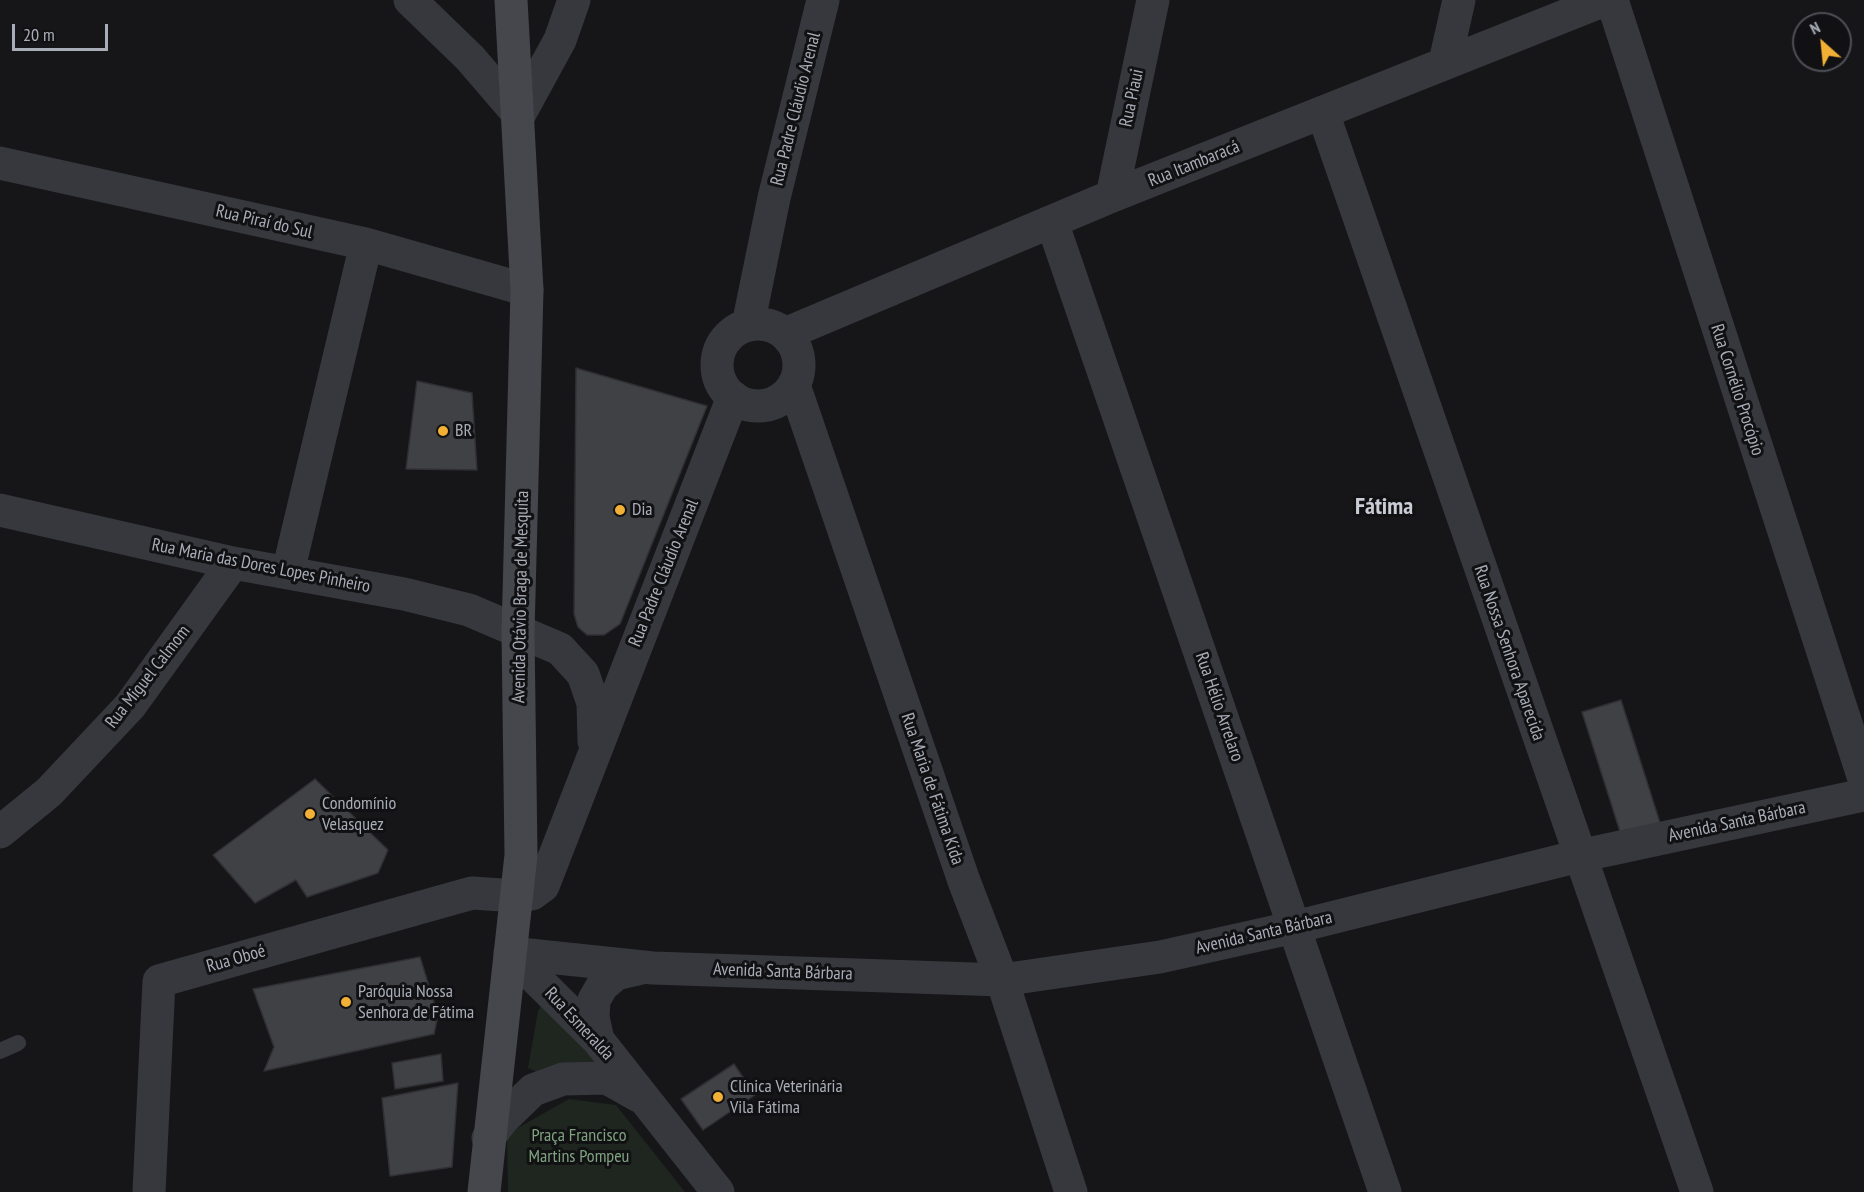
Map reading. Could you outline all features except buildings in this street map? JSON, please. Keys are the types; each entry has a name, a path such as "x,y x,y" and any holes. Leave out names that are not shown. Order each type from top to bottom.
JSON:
{"main road":[{"name":"Avenida Otávio Braga de Mesquita","path":"484,1192 488,1138 501,1048 521,855 518,633 526,290 519,115 511,0"}],"street":[{"path":"410,0 470,58 519,115 560,40 574,0"},
{"name":"Rua Padre Cláudio Arenal","path":"748,325 774,198 823,0"},
{"name":"Rua Piaui","path":"1112,196 1152,0"},
{"path":"1445,62 1459,0"},
{"name":"Rua Itambaracá","path":"785,334 1112,196 1605,0"},
{"name":"Rua Cornélio Procópio","path":"1612,0 1864,779"},
{"name":"Rua Nossa Senhora Aparecida","path":"1323,112 1697,1192"},
{"name":"Rua Piraí do Sul","path":"0,163 366,244 526,290"},
{"name":"Rua Hélio Arrelaro","path":"1052,222 1385,1192"},
{"path":"288,572 366,244"},
{"path":"748,325 774,327 785,334 794,345 799,358 799,372 794,385 785,396 773,403 760,406 745,404 726,390 718,372 719,352 731,335 748,325"},
{"name":"Rua Maria de Fátima Kida","path":"794,385 964,881 1002,980 1071,1192"},
{"name":"Rua Padre Cláudio Arenal","path":"518,896 532,894 543,885 734,397"},
{"name":"Rua Maria das Dores Lopes Pinheiro","path":"0,510 233,562 404,594 469,610 518,633"},
{"name":"Rua Miguel Calmom","path":"0,832 49,792 130,706 233,562"},
{"name":"Rua Padre Cláudio Arenal","path":"518,633 560,649 583,674 593,703 595,748"},
{"name":"Avenida Santa Bárbara","path":"598,1040 593,1017 594,1000 602,986 616,974 633,968 1002,980 1160,957 1294,927 1579,856 1864,795"},
{"name":"Rua Oboé","path":"149,1192 159,981 472,893 518,896"},
{"name":"Avenida Santa Bárbara","path":"510,953 653,968"},
{"name":"Rua Esmeralda","path":"510,953 598,1040 718,1192"},
{"name":"Rua Esmeralda","path":"488,1138 503,1119 534,1090 563,1079 607,1078 643,1099"}],"lane":[{"path":"0,1051 18,1043"}],"green space":[{"path":"542,1004 607,1067 539,1073 528,1068 538,1011"},
{"name":"Praça Francisco Martins Pompeu","path":"569,1099 616,1105 685,1192 508,1192 507,1134"}],"place":[{"name":"BR","path":"443,431"},
{"name":"Dia","path":"620,510"},
{"name":"Condomínio Velasquez","path":"310,814"},
{"name":"Paróquia Nossa Senhora de Fátima","path":"346,1002"},
{"name":"Clínica Veterinária Vila Fátima","path":"718,1097"}],"district":[{"name":"Fátima","path":"1384,507"}]}
